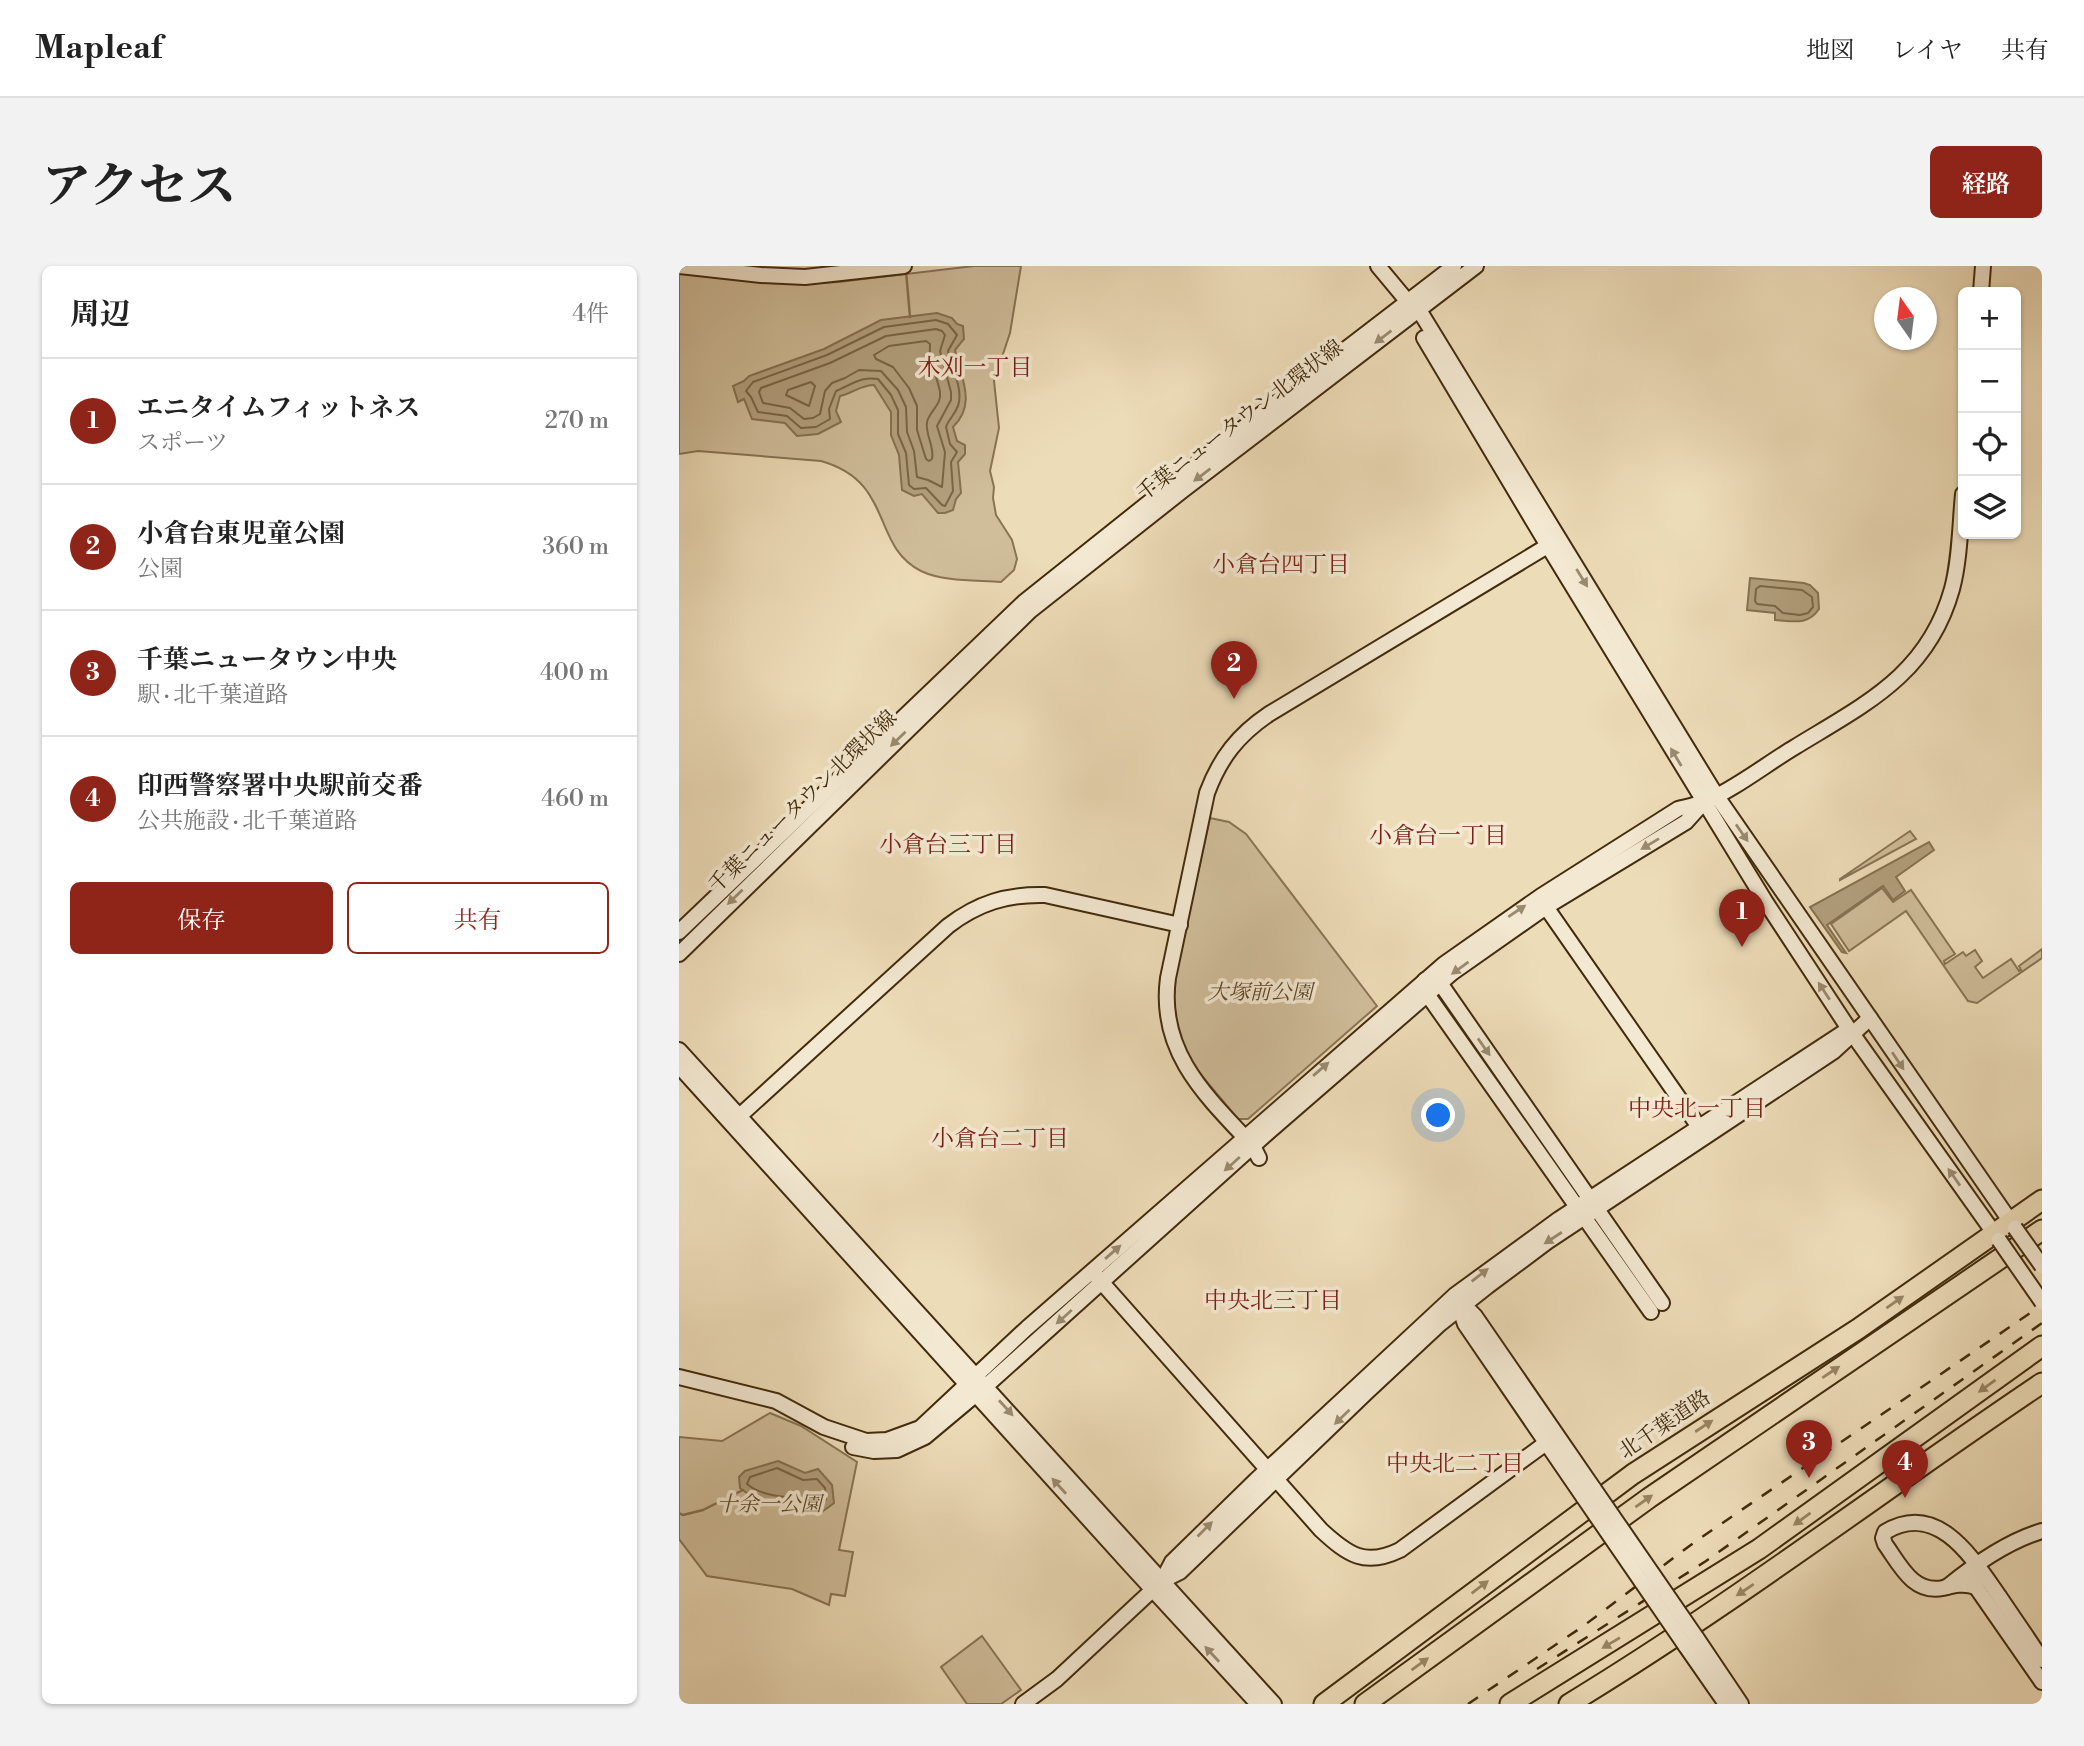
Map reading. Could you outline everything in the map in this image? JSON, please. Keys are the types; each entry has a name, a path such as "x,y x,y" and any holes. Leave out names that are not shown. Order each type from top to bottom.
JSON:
{"highway":[{"name":"北千葉道路","path":"1324,1704 1633,1474 1858,1329 2013,1225 2042,1200"},
{"path":"1365,1704 1639,1505 2042,1230"},
{"path":"1510,1704 1759,1549 2042,1346"},
{"path":"1569,1704 1712,1612 1940,1451 2042,1383"}],"street":[{"path":"679,266 805,277 901,266"},
{"path":"1378,266 1413,309 1710,799 1765,901 1851,1031 2042,1303"},
{"name":"千葉ニュータウン北環状線","path":"1413,309 1454,266"},
{"name":"千葉ニュータウン北環状線","path":"679,932 1027,606 1127,533 1413,309 1476,266"},
{"path":"1981,287 1983,266"},
{"path":"1426,987 1440,983 1546,907 1686,822 1710,799 1875,698 1895,682 1915,662 1937,627 1952,590 1959,539"},
{"path":"1255,1148 1194,1080 1172,1039 1168,1022 1166,990 1207,793 1216,771 1234,743 1269,714 1553,543"},
{"name":"千葉ニュータウン北環状線","path":"679,954 1014,618"},
{"path":"977,1385 1102,1283 1255,1148 1491,929 1678,809 1710,799"},
{"path":"1710,799 1870,1018 2042,1266"},
{"path":"735,1120 948,926 968,911 985,903 1015,896 1045,895 1179,925"},
{"path":"1546,907 1699,1127"},
{"path":"1440,983 1587,1208"},
{"path":"1426,987 1657,1308"},
{"path":"1023,1704 1057,1679 1157,1585 1172,1562 1460,1303 1699,1127 1870,1018"},
{"path":"1587,1208 1833,1052 1851,1031"},
{"path":"679,1050 735,1120"},
{"path":"679,1066 735,1120 977,1385 1157,1585 1258,1704"},
{"path":"679,1377 776,1401 824,1427 832,1436 849,1446 874,1451 897,1450 925,1437 1091,1271 1255,1148"},
{"path":"1091,1271 1272,1474 1337,1545 1350,1554 1374,1559 1400,1550 1546,1443"},
{"path":"1460,1303 1465,1324 1546,1443 1589,1494"},
{"path":"1460,1303 1475,1316 1589,1494 1690,1641 1741,1704"},
{"path":"1976,1587 1958,1584 1926,1588 1910,1579 1885,1544 1885,1532 1905,1523 1920,1523 1953,1538 1977,1565 2042,1660"},
{"path":"1947,1587 2015,1541 2042,1531"},
{"path":"1977,1565 1973,1576 1976,1587 2042,1682"},
{"path":"1157,1585 1274,1704"},
{"path":"1690,1641 1726,1704"}],"green space":[{"path":"974,266 1021,266 1010,333 994,381 999,428 990,471 994,487 993,498 996,515 1012,540 1017,559 1014,570 1001,582 950,579 921,571 905,560 894,546 872,498 861,483 844,471 821,461 698,451 679,454 679,274 798,284"},
{"name":"大塚前公園","path":"1210,818 1229,822 1246,834 1377,1006 1248,1119 1238,1119 1191,1063 1179,1036 1173,1007 1175,977"},
{"path":"1910,831 1916,839 1840,880 1840,879"},
{"path":"1882,888 1893,902 1911,890 1955,954 1944,961 1945,964 1963,952 1966,956 1975,950 1982,961 1975,967 1983,978 2011,959 2019,971 2019,966 2042,949 2042,958 1977,1003 1968,1001 1906,911 1849,951 1831,924"},
{"name":"十余一公園","path":"770,1413 801,1426 857,1462 839,1550 853,1552 845,1596 831,1594 829,1605 792,1589 707,1576 679,1539 679,1437 722,1441"},
{"path":"982,1636 1021,1690 1001,1704 967,1704 941,1667"}],"water":[{"path":"937,313 952,318 963,326 964,339 955,350 966,400 960,418 953,427 957,441 965,445 965,454 958,462 961,493 953,510 938,513 922,494 914,496 902,490 899,455 891,435 891,412 874,385 840,396 836,411 841,422 818,434 797,436 785,423 752,419 744,399 738,402 733,386 749,376 824,349 881,320"},
{"path":"1750,578 1810,585 1818,593 1819,609 1810,618 1793,621 1775,620 1775,613 1747,610"},
{"path":"1929,842 1934,850 1896,877 1905,891 1893,900 1883,886 1827,925 1846,953 1842,952 1810,907"},
{"path":"778,1461 805,1473 818,1469 832,1485 834,1503 819,1514 804,1506 755,1499 740,1488 739,1477 745,1471"}],"waterway":[{"path":"906,271 910,317"},
{"path":"679,1513 683,1515 703,1510 743,1490"}],"railway":[{"path":"1468,1704 1582,1627 1696,1541 2042,1305"},
{"path":"1537,1669 1706,1561 2042,1323"}],"place":[{"name":"小倉台東児童公園","path":"1234,699"},
{"name":"エニタイムフィットネス","path":"1742,947"},
{"name":"千葉ニュータウン中央","path":"1809,1478"},
{"name":"印西警察署中央駅前交番","path":"1905,1498"}],"district":[{"name":"木刈一丁目","path":"975,368"},
{"name":"小倉台四丁目","path":"1281,565"},
{"name":"小倉台一丁目","path":"1438,836"},
{"name":"小倉台三丁目","path":"948,845"},
{"name":"中央北一丁目","path":"1697,1109"},
{"name":"小倉台二丁目","path":"1000,1139"},
{"name":"中央北三丁目","path":"1273,1301"},
{"name":"中央北二丁目","path":"1455,1464"}]}
